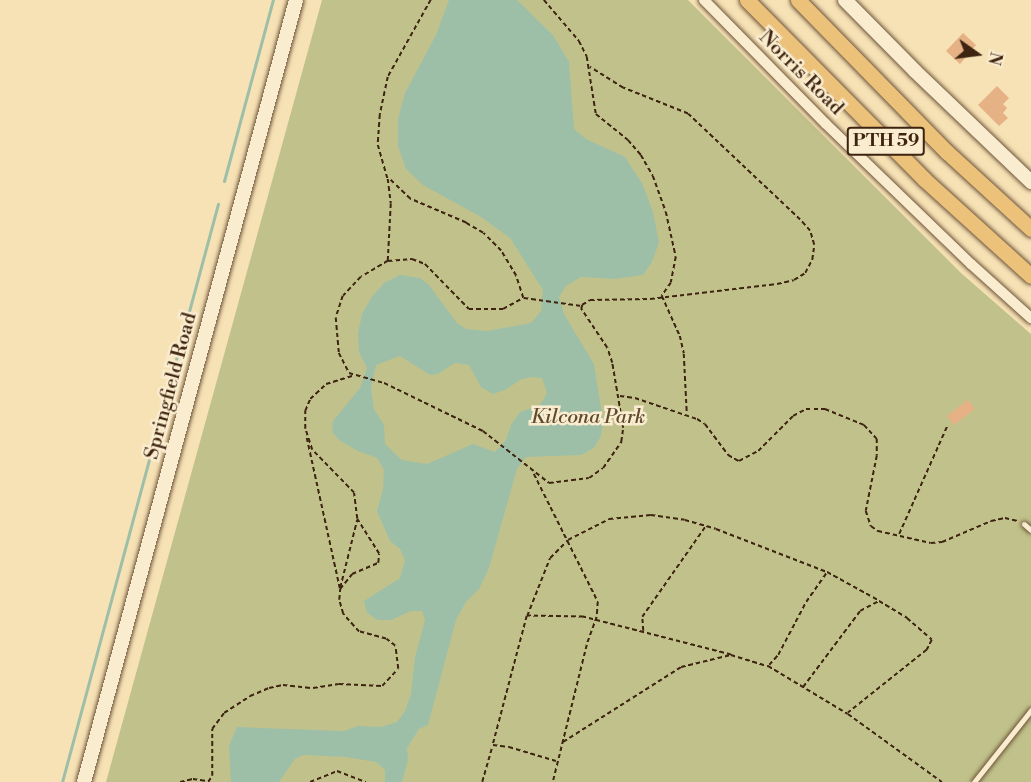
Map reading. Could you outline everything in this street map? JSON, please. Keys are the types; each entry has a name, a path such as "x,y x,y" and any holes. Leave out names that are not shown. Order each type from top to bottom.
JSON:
{"main road":[{"name":"PTH 59","path":"747,0 924,179 1031,276"},
{"name":"PTH 59","path":"798,0 939,143 1031,229"}],"street":[{"name":"Springfield Road","path":"84,782 296,0"},
{"name":"Norris Road","path":"704,0 860,157 971,264 1031,318"},
{"path":"846,0 915,71 1031,182"}],"lane":[{"path":"1024,524 1031,530"},
{"path":"974,782 1031,710"}],"path":[{"path":"388,261 392,217 388,178 378,144 385,88 396,61 431,0"},
{"path":"544,0 579,42 590,67 596,114 628,140 641,154 653,176 666,212 676,258 671,283 662,296"},
{"path":"581,306 607,348 619,396 623,428 621,442 603,468 589,478 549,483 534,474 483,431 384,383 349,373 339,352 336,329 338,307 356,282 388,261 412,260 425,264 469,309 503,309 523,298 581,306 590,300 662,296 777,284 794,280 805,273 812,260 814,245 810,231 800,220 688,114 623,88 590,67"},
{"path":"388,178 410,200 466,223 483,233 501,251 516,276 523,298"},
{"path":"662,296 682,345 687,415"},
{"path":"340,589 305,429 305,411 310,399 327,384 354,376"},
{"path":"619,396 635,398 687,415 705,424 728,455 739,461 758,451 793,416 806,409 825,409 864,425 874,434 878,447 866,511 867,520 878,531 931,543 942,542 991,521 1012,519 1024,524"},
{"path":"899,534 947,426"},
{"path":"180,782 194,779 208,782 212,776 212,729 224,713 250,696 268,688 283,685 313,688 339,684 382,686 398,669 395,646 386,639 359,632 343,614 339,600 340,589 357,519 354,493 312,450 305,429"},
{"path":"534,474 598,602 596,620 586,645 553,782"},
{"path":"482,782 527,616 550,558 568,540 609,519 651,515 705,526 827,572 907,618 932,640 927,650 848,714"},
{"path":"340,589 352,574 378,563 379,554 357,519"},
{"path":"643,632 642,617 705,526"},
{"path":"768,666 778,655 806,602 827,572"},
{"path":"803,687 860,611 879,601"},
{"path":"527,616 569,615 596,620 768,666 848,714 942,782"},
{"path":"563,742 681,667 731,656"},
{"path":"493,745 509,747 557,761"},
{"path":"310,782 337,771 366,782"}],"green space":[{"name":"Kilcona Park","path":"322,0 688,0 961,273 1031,334 1031,782 106,782"}],"shaded area":[{"path":"449,0 517,0 553,35 569,62 574,129 586,139 625,157 642,183 653,212 659,243 652,262 643,275 615,279 581,277 566,286 559,297 564,314 594,364 603,422 601,436 594,448 581,455 526,457 517,469 489,568 479,589 466,602 456,620 428,725 419,729 407,748 408,760 402,782 385,782 385,770 376,762 345,757 303,755 295,759 279,782 231,782 229,746 237,727 344,731 358,726 381,727 397,722 405,711 411,694 415,657 425,620 422,611 411,611 391,620 378,620 367,613 364,601 400,578 405,560 400,549 390,541 377,511 383,489 384,470 377,458 358,451 339,440 332,432 333,421 360,388 367,368 359,352 358,333 362,314 371,298 384,283 400,275 420,278 429,285 457,323 466,329 487,331 531,323 541,311 543,290 510,238 481,217 423,185 406,169 398,146 398,119 405,93 436,35","holes":["400,356 430,375 438,374 455,363 469,365 481,387 493,394 505,390 522,379 533,377 542,378 547,393 540,405 520,412 511,425 506,440 495,452 473,444 427,464 402,460 385,444 384,425 374,409 371,388 376,365"]}],"building":[{"path":"963,33 976,45 960,64 946,51"},
{"path":"997,86 1009,98 1003,104 1007,108 1003,113 1008,118 999,126 978,105"},
{"path":"968,400 975,409 954,425 947,416"}],"waterway":[{"path":"224,181 273,0"},
{"path":"62,782 218,204"}]}
